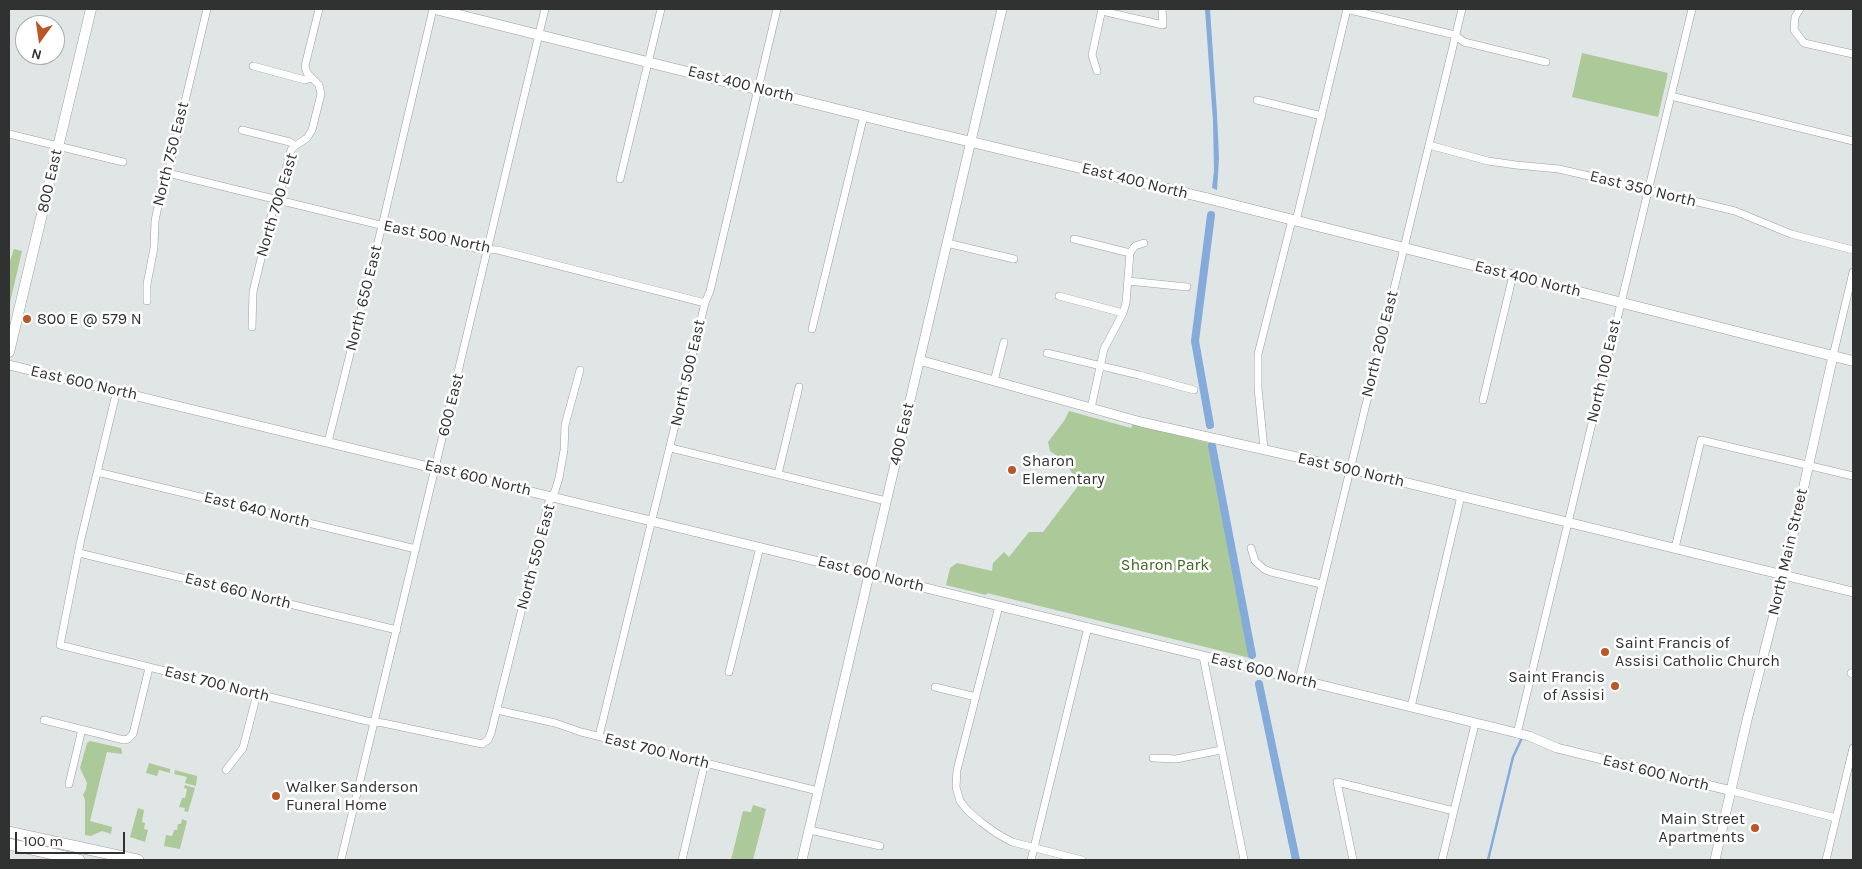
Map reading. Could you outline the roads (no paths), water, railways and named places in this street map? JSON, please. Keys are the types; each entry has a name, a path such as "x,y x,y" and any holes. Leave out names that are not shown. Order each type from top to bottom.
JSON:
{"highway":[{"path":"9,832 138,860"},
{"path":"9,844 79,860"}],"main road":[{"name":"800 East","path":"9,352 91,9"},
{"name":"East 400 North","path":"434,9 1294,220 1853,360"}],"street":[{"name":"North 750 East","path":"147,301 147,284 154,248 154,222 163,181 168,173 207,9"},
{"name":"North 700 East","path":"252,327 252,292 273,207 280,193 291,150 311,134 316,119 321,94 319,85 307,73 305,66 319,9"},
{"name":"North 650 East","path":"328,442 434,9"},
{"name":"600 East","path":"342,860 545,9"},
{"path":"620,179 661,9"},
{"name":"North 500 East","path":"599,736 759,89 777,9"},
{"name":"400 East","path":"802,860 1002,9"},
{"path":"1097,71 1092,55 1102,10 1163,26 1162,9"},
{"path":"1264,449 1258,388 1258,354 1322,116 1347,9 1455,35 1464,42 1546,62"},
{"name":"North 200 East","path":"1299,680 1462,9"},
{"name":"North 100 East","path":"1516,734 1692,9"},
{"path":"1800,9 1795,17 1794,30 1804,43 1853,54"},
{"path":"253,66 305,80 312,78"},
{"path":"1671,96 1792,124 1853,141"},
{"path":"1257,100 1322,116"},
{"path":"812,329 864,116"},
{"path":"242,130 290,142 295,146"},
{"path":"9,134 123,162"},
{"name":"East 350 North","path":"1429,145 1488,161 1560,169 1735,211 1791,234 1853,250"},
{"name":"East 500 North","path":"168,173 478,249 515,254 705,303"},
{"path":"1074,239 1130,253"},
{"path":"1092,408 1100,366 1107,342 1123,313 1130,253 1135,246 1144,242"},
{"path":"947,243 1014,259"},
{"name":"North Main Street","path":"1715,860 1784,575 1853,272"},
{"path":"1483,400 1513,275"},
{"path":"1128,281 1187,287"},
{"path":"1059,296 1123,313"},
{"path":"994,381 1004,342"},
{"path":"1046,354 1194,390"},
{"name":"East 500 North","path":"919,360 1141,422 1350,469 1853,592"},
{"name":"East 600 North","path":"9,365 1529,736 1558,748 1732,791"},
{"name":"North 550 East","path":"485,743 489,738 497,710 548,504 555,491 562,462 565,425 580,370"},
{"path":"778,474 799,387"},
{"path":"79,553 117,390"},
{"path":"1675,548 1701,440 1853,476"},
{"path":"671,448 886,501"},
{"name":"East 640 North","path":"97,472 416,549"},
{"path":"1411,707 1461,496"},
{"path":"729,672 760,547"},
{"path":"1250,548 1255,561 1264,569 1321,584"},
{"name":"East 660 North","path":"79,553 397,630"},
{"name":"East 700 North","path":"79,553 60,645 374,722 478,744 485,743"},
{"path":"999,606 957,770 956,787 960,801 968,811 996,833 1012,842 1082,860"},
{"path":"1031,860 1088,628"},
{"path":"1203,656 1244,860"},
{"path":"44,720 124,740 131,736 149,668"},
{"path":"934,687 976,697"},
{"path":"226,770 243,748 257,694"},
{"name":"East 700 North","path":"497,710 555,723 599,736 818,791"},
{"path":"1442,860 1476,724"},
{"path":"69,784 82,730"},
{"path":"1826,860 1853,748"},
{"path":"1153,758 1176,759 1221,750"},
{"path":"682,860 705,762"},
{"path":"1353,860 1337,782 1454,811"},
{"path":"1732,791 1836,818"},
{"path":"810,830 880,846"}],"water":[{"path":"1205,9 1210,9 1217,114 1219,158 1217,190 1212,188 1214,171 1213,121"}],"waterway":[{"path":"1210,425 1195,341 1211,215"},
{"path":"1212,446 1252,655"},
{"path":"1259,684 1296,860"},
{"path":"1488,860 1513,757 1521,740"}],"place":[{"name":"800 E @ 579 N","path":"27,319"},
{"name":"Sharon Elementary","path":"1012,470"},
{"name":"Saint Francis of Assisi Catholic Church","path":"1605,652"},
{"name":"Saint Francis of Assisi","path":"1615,686"},
{"name":"Walker Sanderson Funeral Home","path":"276,796"},
{"name":"Main Street Apartments","path":"1755,828"}],"park label":[{"name":"Sharon Park","path":"1165,565"}]}
